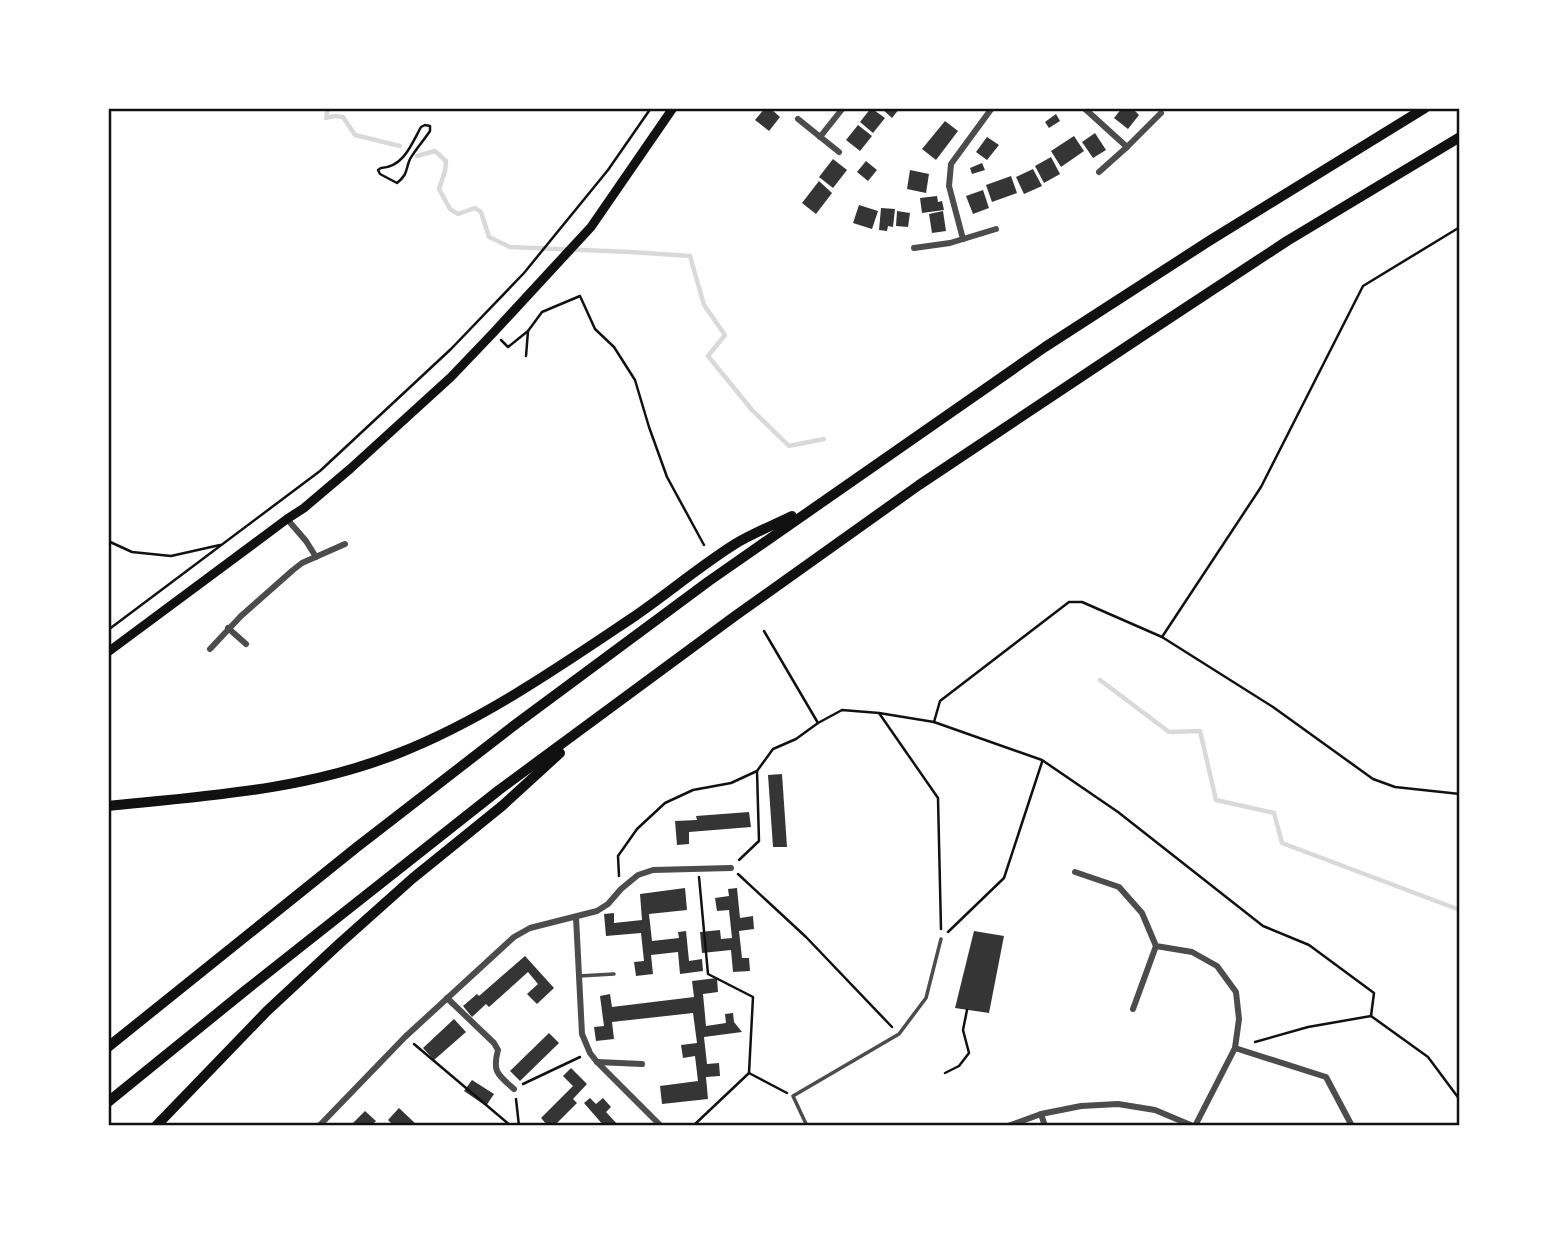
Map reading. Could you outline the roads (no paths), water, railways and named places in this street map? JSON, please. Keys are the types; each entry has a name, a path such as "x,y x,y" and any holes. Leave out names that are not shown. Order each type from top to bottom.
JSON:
{"highway":[{"path":"108,1047 516,724 709,581 1045,347 1209,241 1425,108"},
{"path":"108,1102 499,790 735,616 919,485 1287,241 1460,137"},
{"path":"108,806 299,782 349,770 398,753 448,731 508,699 632,618 736,544 822,501"},
{"path":"156,1125 267,1011 339,944 413,878 502,806 596,719"}],"main road":[{"path":"108,652 304,508 451,377 591,227 673,108"}],"street":[{"path":"820,137 843,108"},
{"path":"962,239 949,186 951,164 992,108"},
{"path":"1084,108 1127,148"},
{"path":"1099,172 1127,148 1160,113"},
{"path":"798,119 839,152"},
{"path":"914,248 996,229"},
{"path":"287,519 316,557"},
{"path":"210,649 228,628 302,563 345,544"},
{"path":"228,628 246,644"},
{"path":"319,1125 405,1037 514,937 530,928 597,911 638,875 653,870 731,868"},
{"path":"1076,872 1119,887 1142,913 1156,946 1133,1009"},
{"path":"576,917 582,1034 597,1062 661,1125"},
{"path":"1008,1125 1041,1114 1081,1106 1118,1104 1155,1110 1194,1125 1235,1048 1239,1019 1236,992 1217,966 1192,952 1156,946"},
{"path":"447,998 494,1042 498,1050 496,1070 514,1088"},
{"path":"1235,1048 1326,1076 1352,1125"},
{"path":"597,1062 642,1064"},
{"path":"1041,1114 1045,1125"}],"lane":[{"path":"807,1125 793,1096 899,1034 926,998 941,939"},
{"path":"579,976 614,974"}],"waterway":[{"path":"328,108 326,118 343,117 355,135 400,146"},
{"path":"417,156 435,151 446,161 439,189 450,209 458,214 475,208 481,212 489,237 510,247 690,256 704,305 725,335 708,356 752,410 789,446 824,439"},
{"path":"1100,680 1169,732 1200,731 1216,800 1274,813 1282,843 1460,910"}]}
